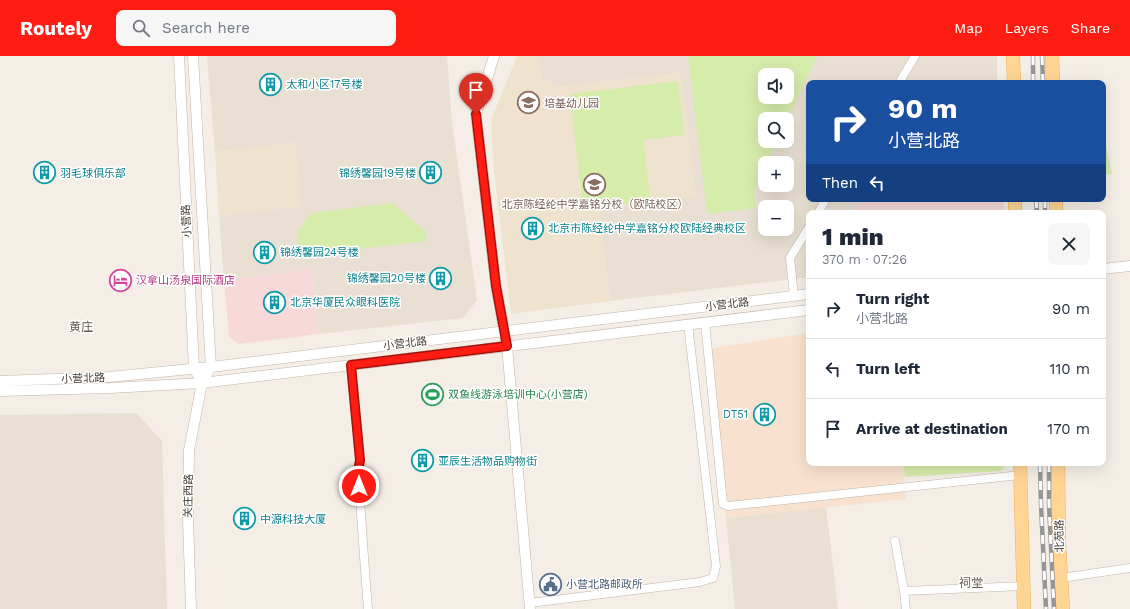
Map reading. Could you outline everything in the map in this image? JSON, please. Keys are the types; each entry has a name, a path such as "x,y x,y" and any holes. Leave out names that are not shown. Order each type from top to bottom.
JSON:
{"main road":[{"path":"1013,56 1014,80"},
{"path":"1052,56 1053,80"},
{"name":"北苑路","path":"1058,466 1059,544 1063,609"},
{"path":"1021,469 1024,609"}],"street":[{"name":"小营路","path":"178,56 194,368 202,383"},
{"name":"小营路","path":"193,56 211,367"},
{"path":"494,56 476,114 496,286 507,346 530,606 700,582 713,578 716,566 688,324"},
{"path":"901,80 915,56"},
{"path":"794,296 790,258 806,232"},
{"path":"1106,269 1130,266"},
{"name":"小营北路","path":"0,381 109,377 211,367 806,294"},
{"name":"小营北路","path":"0,391 110,388 202,383 806,310"},
{"path":"705,322 723,504 728,506 1021,469"},
{"path":"351,365 360,460 359,480 368,609"},
{"name":"关庄西路","path":"191,609 188,519 189,450 202,383 211,367"},
{"path":"896,541 906,609"},
{"path":"1061,578 1130,568"},
{"path":"904,591 1023,586"}],"shaded area":[{"path":"207,56 447,56 452,122 477,300 463,318 319,334 312,269 224,280 219,216 301,206 295,143 215,152"},
{"name":"北京陈经纶中学嘉铭分校（欧陆校区）","path":"517,56 538,56 542,79 558,87 681,73 696,197 599,209 610,301 511,314 494,171 491,120"},
{"path":"538,56 997,56 997,80 806,80 806,202 861,202 855,210 806,210 806,277 610,301 599,209 680,73 558,87 542,79"},
{"path":"295,143 301,206 219,216 215,152"},
{"path":"861,202 1003,202 1004,210 855,210"},
{"path":"312,269 319,334 239,344 229,337 224,280"},
{"name":"DT51","path":"806,333 806,466 903,466 906,499 726,518 705,349"},
{"path":"136,413 162,441 167,609 0,609 0,415"},
{"path":"826,507 838,609 735,609 726,518"}],"green space":[{"path":"688,56 817,56 791,112 758,112 758,148 774,148 770,156 758,156 758,183 754,192 756,208 707,214"},
{"path":"678,81 684,135 643,140 650,201 583,209 570,94"},
{"path":"1106,144 1112,174 1106,175"},
{"path":"392,203 425,231 426,241 300,256 297,233 311,213"},
{"path":"903,466 1004,466 1001,471 905,477"}],"railway":[{"path":"1033,56 1033,80"},
{"path":"1042,56 1043,80"},
{"path":"1036,202 1037,210"},
{"path":"1045,202 1045,210"},
{"path":"1040,466 1046,609"},
{"path":"1049,466 1049,504 1054,609"}],"place":[{"name":"太和小区17号楼","path":"270,84"},
{"name":"培基幼儿园","path":"528,103"},
{"name":"羽毛球俱乐部","path":"44,173"},
{"name":"锦绣馨园19号楼","path":"431,173"},
{"name":"北京陈经纶中学嘉铭分校（欧陆校区）","path":"595,184"},
{"name":"北京市陈经纶中学嘉铭分校欧陆经典校区","path":"533,228"},
{"name":"锦绣馨园24号楼","path":"264,252"},
{"name":"锦绣馨园20号楼","path":"441,278"},
{"name":"汉拿山汤泉国际酒店","path":"120,280"},
{"name":"北京华厦民众眼科医院","path":"275,302"},
{"name":"双鱼线游泳培训中心(小营店)","path":"433,394"},
{"name":"DT51","path":"764,414"},
{"name":"亚辰生活物品购物街","path":"422,461"},
{"name":"中源科技大厦","path":"245,519"},
{"name":"小营北路邮政所","path":"550,584"}],"district":[{"name":"黄庄","path":"81,327"},
{"name":"祠堂","path":"971,583"}],"route":[{"path":"359,486 358,472 360,460 351,365 507,346 496,286 476,114"}]}
